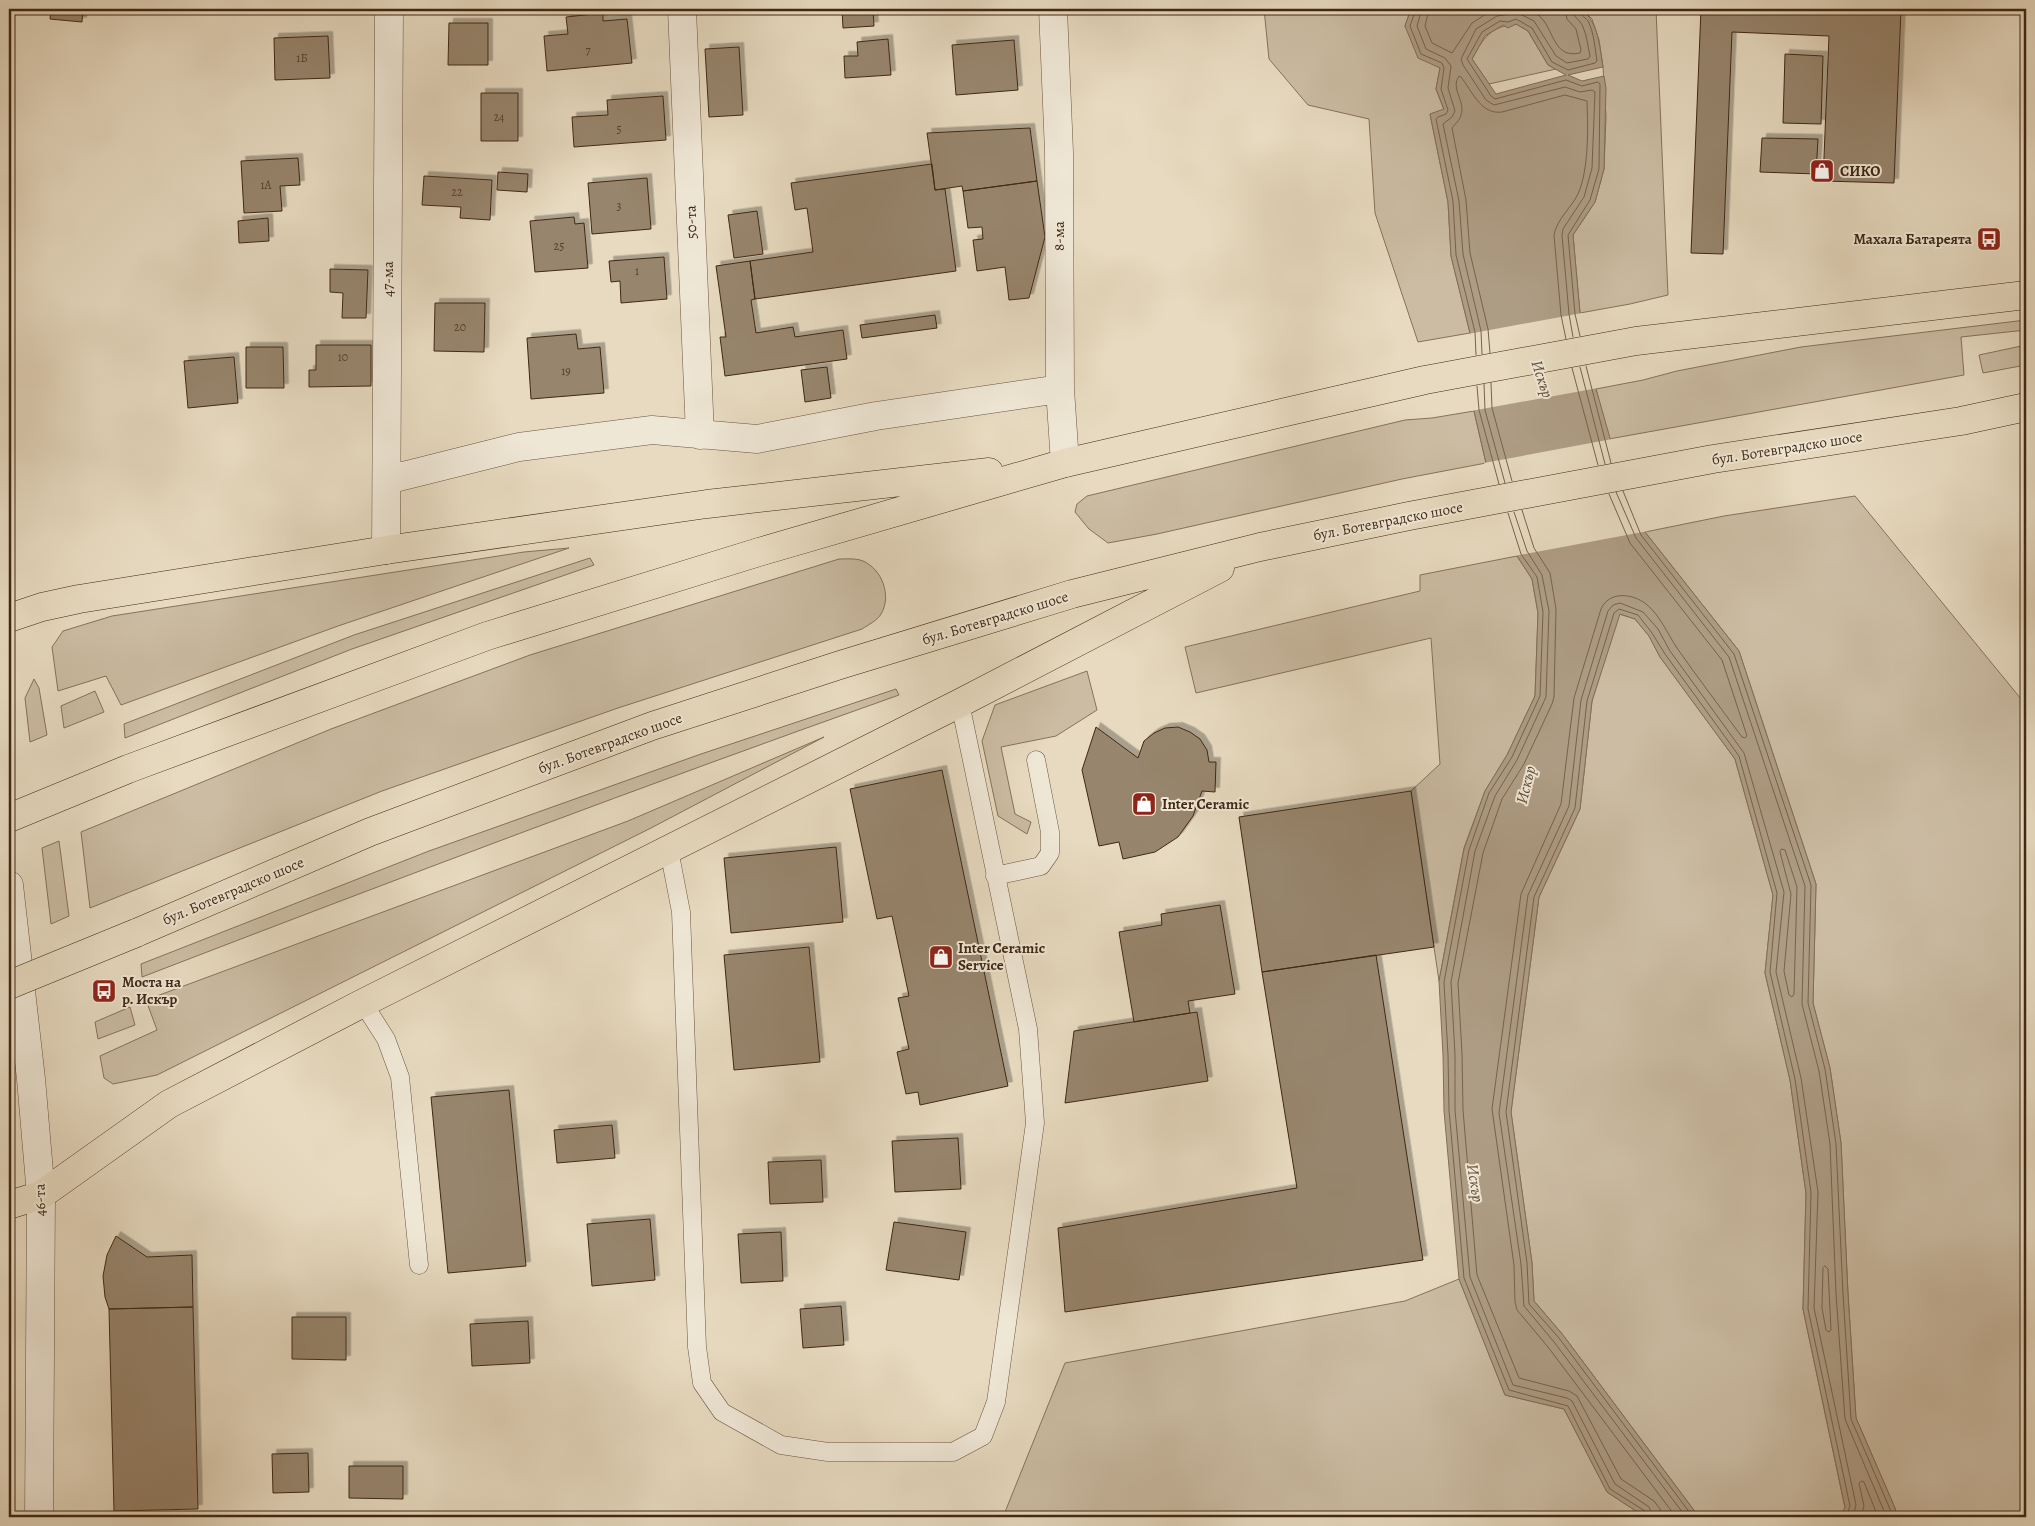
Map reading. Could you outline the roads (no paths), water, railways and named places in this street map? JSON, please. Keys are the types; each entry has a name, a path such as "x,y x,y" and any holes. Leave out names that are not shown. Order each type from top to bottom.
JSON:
{"main road":[{"path":"9,818 128,769 487,636 759,552 1064,463 1425,380 1636,341 2026,295"},
{"name":"бул. Ботевградско шосе","path":"9,985 370,832 652,726 840,665 1072,594 1260,547 1409,516 1713,459 1962,421 2026,407"},
{"path":"9,618 42,607 79,599 386,550 707,504 1064,463"},
{"path":"9,1205 41,1195 169,1104 362,1003 960,703 1260,547"}],"street":[{"name":"47-ма","path":"386,550 389,9"},
{"name":"50-та","path":"682,9 700,435"},
{"name":"8-ма","path":"1053,9 1059,152 1060,389 1064,463"},
{"path":"387,480 520,447 652,430 757,440 876,416 1060,389"},
{"name":"46-та","path":"9,885 30,1069 41,1195 39,1517"}],"lane":[{"path":"669,850 681,912 697,1339 702,1384 722,1412 781,1445 828,1452 953,1452 983,1436 996,1402 1035,1123 1028,1029 960,703"},
{"path":"995,876 1041,866 1050,853 1050,832 1036,760"},
{"path":"362,1003 386,1039 400,1077 420,1265"}],"water":[{"name":"Искър","path":"1411,9 1582,9 1588,15 1595,28 1603,67 1568,75 1582,81 1604,76 1606,88 1604,169 1595,202 1573,235 1580,313 1596,389 1618,466 1645,532 1739,651 1816,884 1813,1003 1830,1068 1841,1143 1856,1418 1895,1508 1897,1517 1840,1517 1845,1507 1803,1309 1806,1193 1790,1080 1765,973 1773,895 1735,759 1660,657 1649,636 1635,619 1620,614 1592,701 1580,809 1539,897 1511,1112 1532,1263 1534,1301 1563,1335 1699,1517 1645,1517 1607,1492 1564,1409 1505,1395 1459,1279 1444,1111 1439,981 1464,849 1485,791 1507,755 1535,696 1538,613 1532,579 1517,556 1486,463 1474,411 1470,333 1451,256 1448,202 1430,114 1444,109 1436,89 1440,68 1418,58 1405,26","holes":["1516,24 1528,31 1548,65 1566,75 1496,94 1472,59 1485,36 1503,25 1508,28"]}],"place":[{"name":"СИКО","path":"1822,171"},
{"name":"Махала Батареята","path":"1989,239"},
{"name":"Inter Ceramic","path":"1144,804"},
{"name":"Inter Ceramic Service","path":"941,957"},
{"name":"Моста на р. Искър","path":"104,991"}]}
